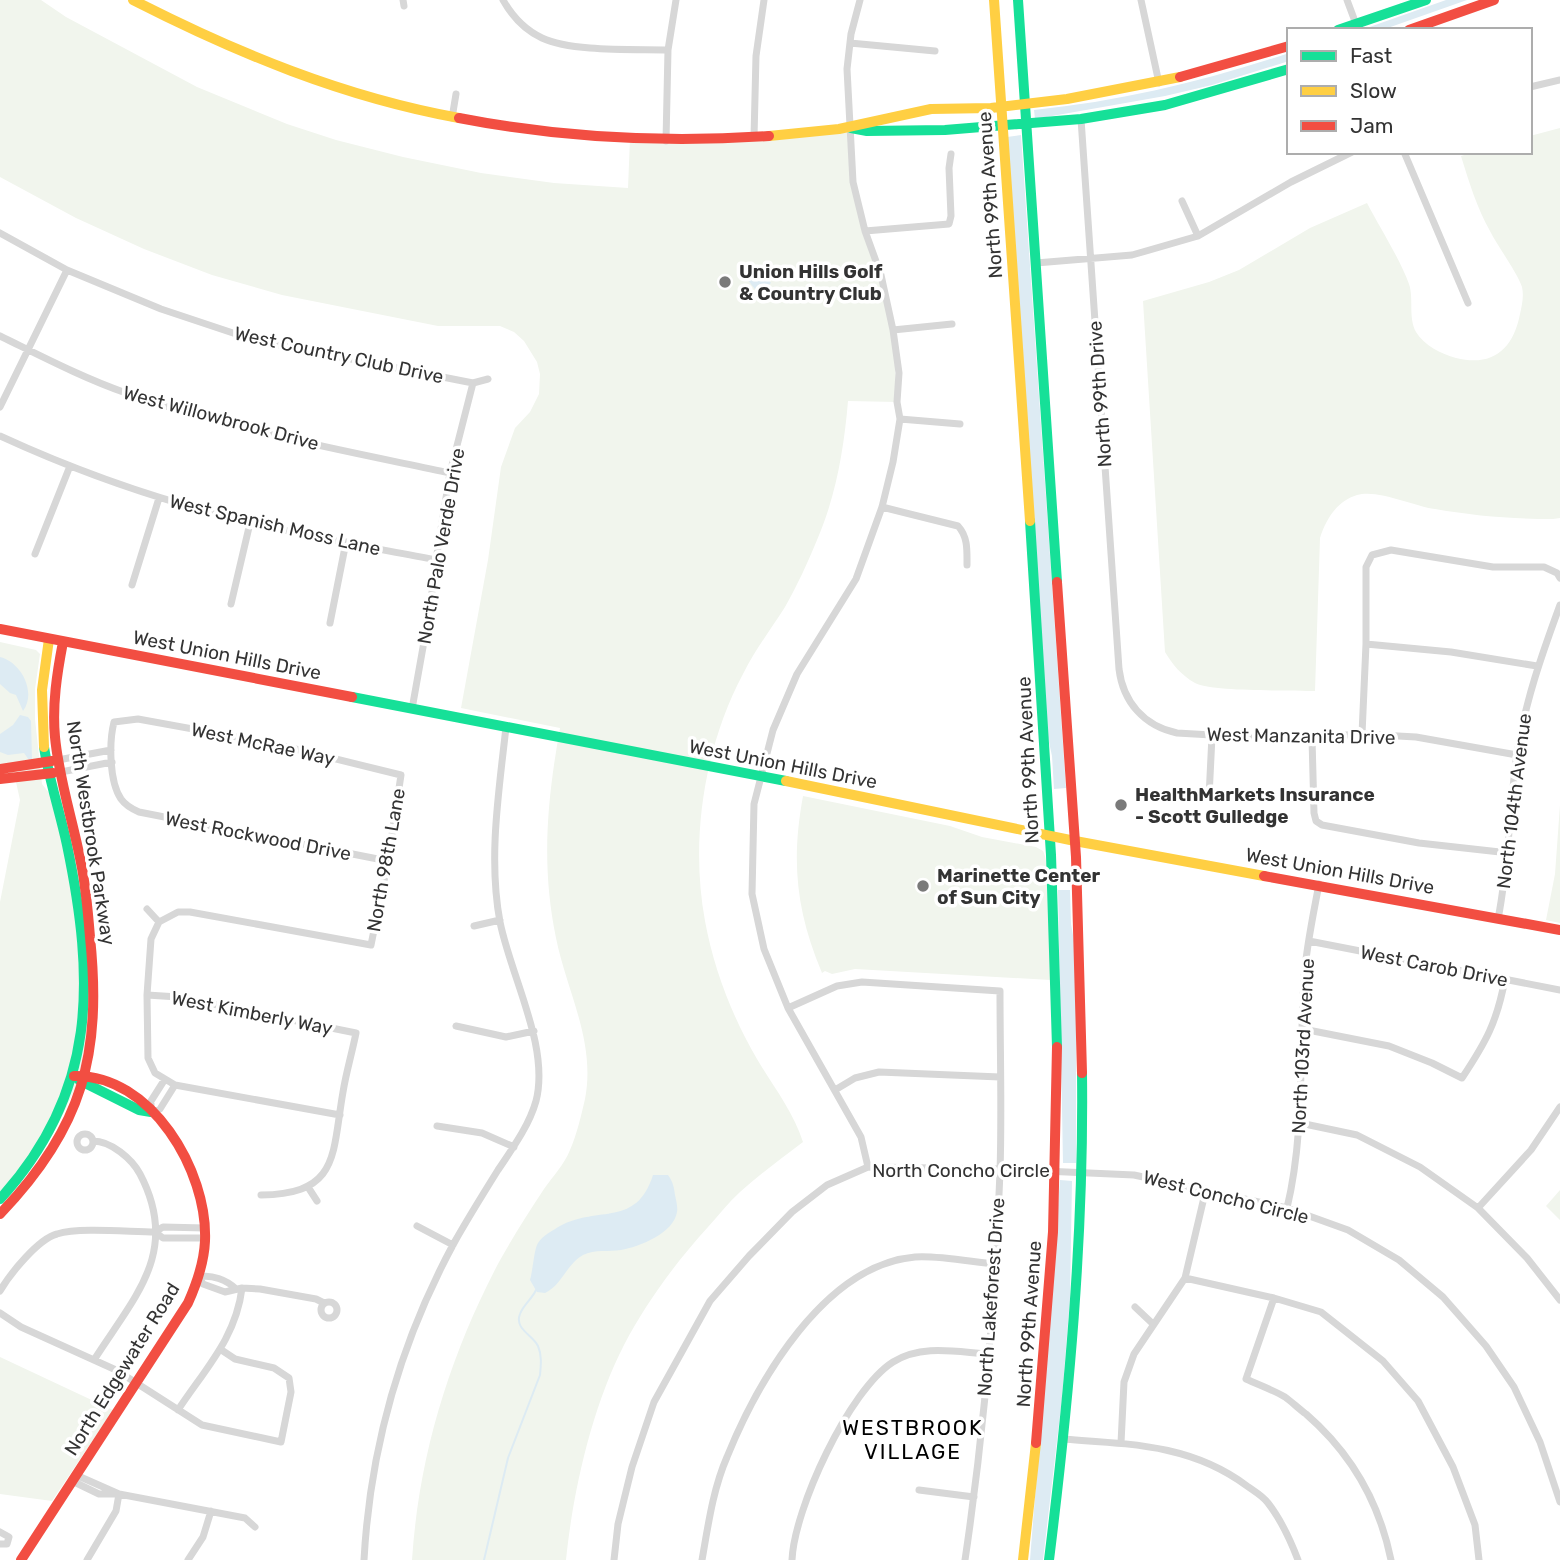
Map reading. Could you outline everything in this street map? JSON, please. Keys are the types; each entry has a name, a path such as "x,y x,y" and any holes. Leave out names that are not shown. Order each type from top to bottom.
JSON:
{"main road":[{"path":"133,0 177,24 276,67 344,91 452,118 546,133 666,141 754,137 849,127 942,108 1002,106 1079,97 1159,83 1287,47"},
{"name":"North 99th Avenue","path":"994,0 1056,947 1056,1171 1048,1333 1023,1560"},
{"path":"1018,0 1075,841 1081,966 1082,1172 1062,1439 1049,1560"},
{"path":"1344,28 1426,0"},
{"path":"1415,28 1494,0"},
{"path":"849,127 867,131 905,131 1027,125 1081,119 1165,105 1287,70"},
{"name":"West Union Hills Drive","path":"0,629 1075,841 1560,930"},
{"name":"North Westbrook Parkway","path":"0,1199 24,1173 81,1078 85,988 71,869 51,765 42,691 49,639"},
{"name":"North Westbrook Parkway","path":"51,765 54,707 63,642"},
{"path":"0,779 51,765"},
{"path":"0,769 51,765 61,772"},
{"name":"North Westbrook Parkway","path":"0,1214 35,1176 69,1118 93,1033 95,990 82,866 61,772"},
{"name":"North Edgewater Road","path":"21,1560 188,1303 199,1277 205,1233 197,1183 187,1158 174,1139 151,1112 139,1110 81,1078"}],"street":[{"path":"503,0 522,25 550,41 593,47 668,50"},
{"path":"666,141 668,50 676,0"},
{"path":"754,137 756,56 764,0"},
{"path":"860,0 850,43 846,79 853,183 865,231 881,275 893,330 899,373 897,402 900,419 882,507 856,579 797,674 780,709 760,777 753,819 752,894 764,949 788,1008 861,1137 868,1167"},
{"path":"1141,0 1159,83"},
{"path":"1347,0 1356,24"},
{"path":"850,43 935,51"},
{"path":"1532,87 1560,80"},
{"path":"452,118 456,93"},
{"name":"North 99th Drive","path":"1081,119 1119,669"},
{"path":"865,231 949,224 951,154"},
{"path":"1036,263 1132,255 1198,236 1291,182 1349,154"},
{"path":"1405,154 1468,303"},
{"path":"1182,201 1198,236"},
{"name":"West Country Club Drive","path":"0,233 67,270 161,309 254,340 472,383 488,379"},
{"path":"0,407 67,270"},
{"path":"893,330 953,324"},
{"name":"West Willowbrook Drive","path":"0,336 122,392 183,412 289,440 450,473"},
{"name":"North Palo Verde Drive","path":"412,709 450,473 472,383"},
{"path":"900,419 960,424"},
{"name":"West Spanish Moss Lane","path":"0,436 70,466 159,498 250,523 436,559"},
{"path":"35,554 70,466"},
{"path":"132,585 159,498"},
{"path":"882,507 958,526 965,536 967,565"},
{"path":"231,604 250,523"},
{"path":"330,623 346,542"},
{"path":"1362,734 1366,567 1372,555 1391,550 1493,567 1544,568 1559,576"},
{"name":"North 104th Avenue","path":"1498,919 1509,853 1517,755 1526,708 1537,666 1560,605"},
{"path":"1366,644 1451,652 1537,666"},
{"name":"West Manzanita Drive","path":"1119,669 1125,693 1134,708 1146,720 1168,731 1212,736 1312,738 1362,734 1416,737 1517,755"},
{"name":"West McRae Way","path":"111,750 110,738 114,722 138,719 275,744 401,775"},
{"path":"364,1560 365,1526 374,1468 395,1380 423,1307 453,1245 514,1147 536,1101 540,1072 534,1031 514,977 500,920 495,861 496,816 506,727"},
{"path":"1209,797 1212,736"},
{"path":"1312,738 1314,813 1322,825 1411,842 1509,853"},
{"path":"51,765 111,750 112,762 61,772"},
{"name":"West Rockwood Drive","path":"112,762 117,791 129,807 139,812 388,862"},
{"name":"North 98th Lane","path":"159,922 178,912 190,912 371,945 388,862 401,775"},
{"name":"North 103rd Avenue","path":"1287,1208 1296,1173 1300,1122 1304,979 1319,884"},
{"path":"148,909 159,922 151,939 147,995 148,1058 155,1073 175,1085 340,1115 329,1166 308,1187 286,1195 261,1195"},
{"path":"474,926 500,920"},
{"name":"West Carob Drive","path":"1309,941 1560,990"},
{"path":"1303,1029 1389,1046 1462,1078 1496,1021 1506,979"},
{"name":"North Lakeforest Drive","path":"788,1008 836,986 862,982 1000,991 1000,1169 995,1264 974,1497 965,1560"},
{"name":"West Kimberly Way","path":"147,995 178,997 356,1034 340,1115"},
{"path":"456,1026 506,1037 534,1031"},
{"path":"835,1090 855,1078 879,1072 1000,1077"},
{"path":"165,1079 151,1101 151,1112 160,1109 175,1085"},
{"path":"1478,1208 1531,1150 1560,1107"},
{"path":"1300,1122 1357,1135 1420,1167 1478,1208 1527,1258 1560,1300"},
{"path":"437,1126 482,1133 514,1147"},
{"path":"93,1142 102,1141 135,1166 147,1189 154,1214 156,1244 150,1271 94,1360"},
{"name":"North Concho Circle","path":"614,1560 618,1524 632,1466 653,1402 710,1301 792,1212 827,1185 868,1167 1082,1172"},
{"name":"West Concho Circle","path":"1082,1172 1134,1175 1287,1208 1348,1230 1399,1260 1443,1297 1486,1346 1514,1387 1541,1442 1560,1502"},
{"path":"308,1187 317,1201"},
{"path":"1121,1443 1124,1382 1134,1354 1185,1278 1206,1189"},
{"path":"417,1226 453,1245"},
{"path":"0,1291 18,1265 54,1234 155,1232 163,1227 205,1233"},
{"path":"702,1560 711,1511 726,1458 765,1378 817,1311 840,1289 876,1267 916,1257 995,1264"},
{"path":"199,1277 203,1284 225,1292 239,1289 286,1292 324,1303"},
{"path":"1185,1278 1274,1298 1321,1312 1383,1361 1418,1401 1453,1467 1475,1525 1479,1560"},
{"path":"178,1410 234,1325 240,1306 239,1289"},
{"path":"1274,1298 1246,1379 1286,1398 1330,1435 1355,1469 1372,1502 1391,1560"},
{"path":"1135,1307 1153,1324"},
{"path":"0,1313 21,1327 137,1382 202,1425 281,1443 291,1392 289,1378 274,1368 235,1359 220,1349"},
{"path":"792,1560 797,1524 815,1479 837,1432 873,1381 894,1362 929,1349 988,1354"},
{"path":"1062,1439 1150,1445 1196,1457 1234,1476 1266,1500 1285,1527 1298,1560"},
{"path":"74,1478 118,1494 245,1518 255,1527"},
{"path":"919,1490 974,1497"},
{"path":"87,1560 116,1511 118,1494"},
{"path":"187,1560 203,1537 211,1511"},
{"path":"0,1532 9,1537 7,1544 0,1544"}],"shaded area":[{"path":"0,0 41,0 66,17 197,87 287,124 403,157 481,173 554,183 628,188 630,139 849,127 853,182 893,330 897,402 848,401 838,472 824,523 794,591 748,665 730,702 710,763 700,826 701,890 705,921 719,975 740,1026 788,1109 803,1142 755,1179 727,1205 673,1269 633,1329 613,1369 593,1422 579,1478 566,1560 412,1560 422,1482 440,1406 452,1369 481,1297 499,1262 568,1155 585,1099 587,1057 584,1037 556,938 548,885 549,807 560,728 461,708 488,560 501,467 515,428 530,412 539,394 540,374 537,362 524,341 514,332 500,326 438,326 282,295 212,275 144,249 76,218 0,177"},
{"path":"1446,0 1467,0 1388,28 1367,28"},
{"path":"1287,54 1287,62 1212,85 1035,119 1034,110 1163,89"},
{"path":"1560,128 1560,518 1465,514 1375,494 1350,498 1333,512 1320,538 1315,691 1218,688 1190,680 1165,652 1143,301 1209,282 1239,270 1310,228 1367,203 1409,284 1412,320 1419,337 1433,348 1456,358 1490,358 1506,346 1517,327 1523,290 1481,213 1461,156 1532,154 1532,135"},
{"path":"1021,135 1066,788 1054,789 1052,756 1047,733 1007,137"},
{"path":"753,273 760,281 768,279 771,283 758,293 747,279"},
{"path":"0,642 36,650 40,654 35,689 35,719 42,784 61,808 88,953 88,1035 80,1078 58,1125 28,1173 0,1205 0,902 20,800 16,782 0,782"},
{"path":"0,657 14,665 25,679 28,695 23,711 16,695 0,684"},
{"path":"20,715 31,721 32,759 29,760 24,753 8,755 0,752 0,734 13,725"},
{"name":"Marinette Center of Sun City","path":"803,796 950,826 982,837 1036,847 1043,851 1048,875 1051,980 855,969 832,974 825,971 822,973 806,928 798,886 797,842"},
{"path":"1560,805 1560,923 1546,920 1555,874"},
{"path":"1058,890 1070,890 1071,924 1076,952 1076,1163 1063,1163"},
{"path":"653,1175 668,1175 673,1185 677,1210 670,1226 655,1238 637,1246 583,1255 551,1289 545,1293 537,1292 530,1280 537,1246 542,1238 574,1220 626,1209 646,1192"},
{"path":"1060,1180 1072,1181 1070,1298 1062,1398 1043,1560 1030,1560"},
{"path":"1560,1190 1560,1220 1546,1206"},
{"path":"0,1357 113,1410 52,1501 0,1494"}],"waterway":[{"path":"484,1560 508,1458 540,1375 541,1356 538,1346 522,1328 519,1319 521,1311 536,1290"}],"traffic: fast":[{"path":"1018,0 1057,582"},
{"path":"1344,28 1426,0"},
{"path":"851,128 867,131 945,130 1081,119 1165,105 1287,70"},
{"path":"1030,521 1051,855 1057,1047"},
{"path":"352,697 786,781"},
{"path":"0,1199 32,1159 56,1118 72,1076 81,1032 84,988 76,895 44,747"},
{"path":"1049,1560 1074,1317 1082,1073"},
{"path":"79,1080 139,1110 151,1112"}],"traffic: slow":[{"path":"133,0 212,38 292,71 374,98 459,118"},
{"path":"994,0 1030,521"},
{"path":"769,136 839,129 931,109 991,108 1067,99 1180,77"},
{"path":"44,747 42,690 49,639"},
{"path":"786,781 1075,841 1264,876"},
{"path":"1023,1560 1036,1443"}],"traffic: jam":[{"path":"1415,28 1494,0"},
{"path":"1180,77 1287,47"},
{"path":"459,118 536,130 613,137 691,139 769,136"},
{"path":"1057,582 1076,857 1082,1073"},
{"path":"0,629 352,697"},
{"path":"0,1214 51,1151 68,1119 81,1087 93,1018 93,979 86,890 55,737 56,689 63,642"},
{"path":"0,769 52,761"},
{"path":"0,779 53,773"},
{"path":"1264,876 1560,930"},
{"path":"1036,1443 1053,1232 1057,1047"},
{"path":"21,1560 188,1303 200,1273 205,1241 197,1185 170,1132 150,1109 127,1091 102,1080 74,1076"}],"place":[{"name":"Union Hills Golf & Country Club","path":"725,282"},
{"name":"HealthMarkets Insurance - Scott Gulledge","path":"1121,805"},
{"name":"Marinette Center of Sun City","path":"923,886"}],"district":[{"name":"WESTBROOK VILLAGE","path":"913,1439"}]}
